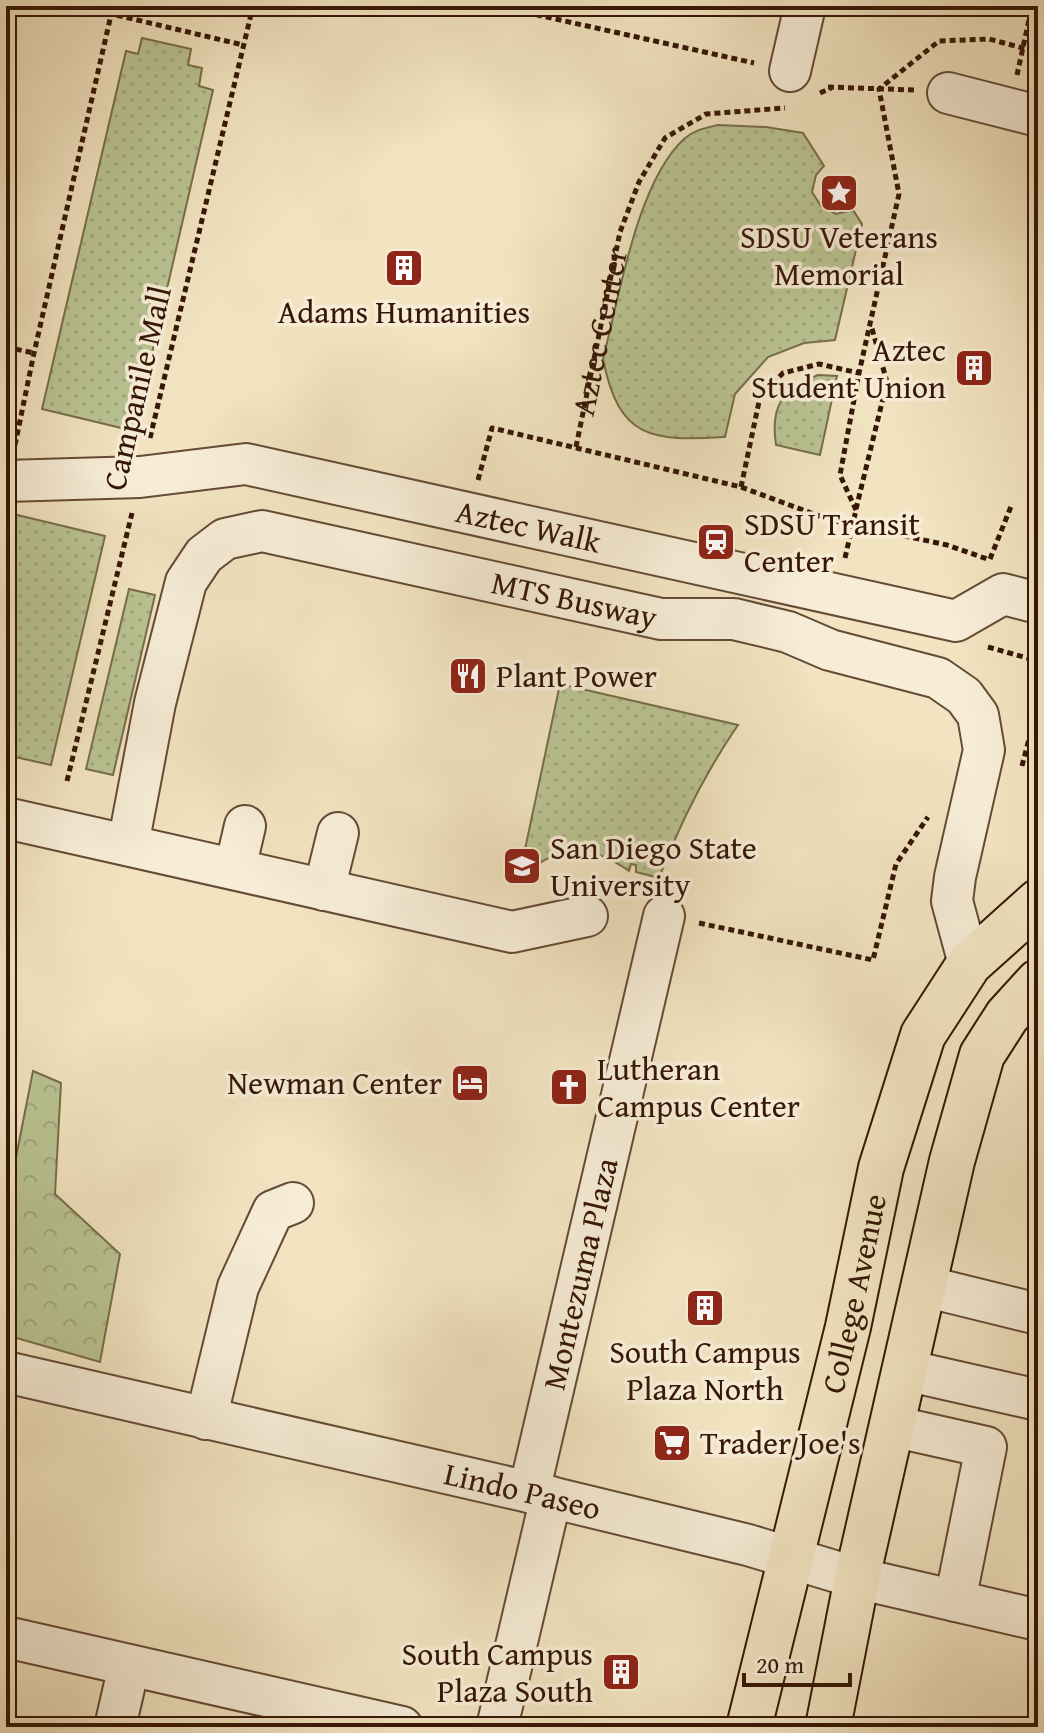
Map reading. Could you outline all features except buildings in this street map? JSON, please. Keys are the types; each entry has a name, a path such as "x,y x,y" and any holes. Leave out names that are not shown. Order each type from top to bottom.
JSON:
{"main road":[{"name":"College Avenue","path":"749,1727 848,1327 881,1168 923,1035 969,964 1031,905 1038,902"},
{"name":"College Avenue","path":"828,1727 857,1578 952,1161 982,1055 1007,1016 1038,982"}],"street":[{"path":"801,90 805,6"},
{"path":"935,92 1038,116"},
{"name":"Aztec Walk","path":"7,481 140,477 246,464 956,621 1003,594 1034,602"},
{"name":"MTS Busway","path":"128,845 155,703 186,582 204,555 225,539 262,531 661,619 734,619 788,632 830,650 938,678 964,696 978,715 984,750 952,901 969,964"},
{"path":"7,825 128,845 512,932 587,916"},
{"path":"235,869 245,826"},
{"path":"324,890 338,833"},
{"name":"Montezuma Plaza","path":"497,1727 540,1494 664,916"},
{"path":"206,1419 238,1287 273,1211 293,1203"},
{"path":"924,1286 1038,1314"},
{"path":"905,1370 1038,1400"},
{"name":"Lindo Paseo","path":"6,1372 540,1494 791,1557 857,1578 1038,1620"},
{"path":"892,1426 986,1447 955,1601"},
{"path":"6,1637 402,1727"},
{"path":"115,1727 129,1666"}],"path":[{"path":"78,6 243,45"},
{"path":"7,481 113,6"},
{"name":"Campanile Mall","path":"67,781 253,6"},
{"name":"Aztec Center","path":"497,6 801,90 831,88 935,92"},
{"path":"1022,48 1032,6"},
{"path":"856,510 840,475 899,194 879,89 939,41 989,39 1038,52"},
{"name":"Aztec Center","path":"831,88 801,90 782,110 706,114 665,138 639,182 620,232 576,447 741,487 830,520 947,545"},
{"path":"845,558 887,382 871,324"},
{"path":"6,347 34,353"},
{"path":"741,487 760,397 783,373 819,364 859,373"},
{"path":"482,466 492,428 576,447"},
{"path":"990,559 1012,504"},
{"path":"1022,766 1038,704"},
{"path":"664,916 873,960 896,864 930,814"}],"green space":[{"path":"142,38 191,49 188,65 202,68 199,86 213,90 134,431 42,409 126,51 138,54"},
{"path":"718,125 766,127 803,133 824,166 816,175 812,192 821,206 836,214 853,210 862,224 835,340 804,343 768,357 735,394 725,437 677,438 643,430 629,420 610,386 603,359 632,242 654,183 668,158 684,139 696,131"},
{"path":"818,375 837,376 820,455 776,445 775,419 781,401 795,387"},
{"path":"13,514 105,536 51,765 6,755 6,543"},
{"path":"129,589 155,595 113,775 86,769"},
{"path":"560,684 738,725 694,799 659,878 636,872 636,865 631,864 629,871 609,859 577,851 554,855 520,873"},
{"path":"33,1071 61,1083 55,1194 120,1254 100,1362 6,1335 6,1208"}],"place":[{"name":"SDSU Veterans Memorial","path":"839,193"},
{"name":"Adams Humanities","path":"404,268"},
{"name":"Aztec Student Union","path":"974,368"},
{"name":"SDSU Transit Center","path":"716,542"},
{"name":"Plant Power","path":"468,676"},
{"name":"San Diego State University","path":"522,866"},
{"name":"Newman Center","path":"470,1083"},
{"name":"Lutheran Campus Center","path":"569,1087"},
{"name":"South Campus Plaza North","path":"705,1308"},
{"name":"Trader Joe's","path":"672,1443"},
{"name":"South Campus Plaza South","path":"621,1672"}]}
